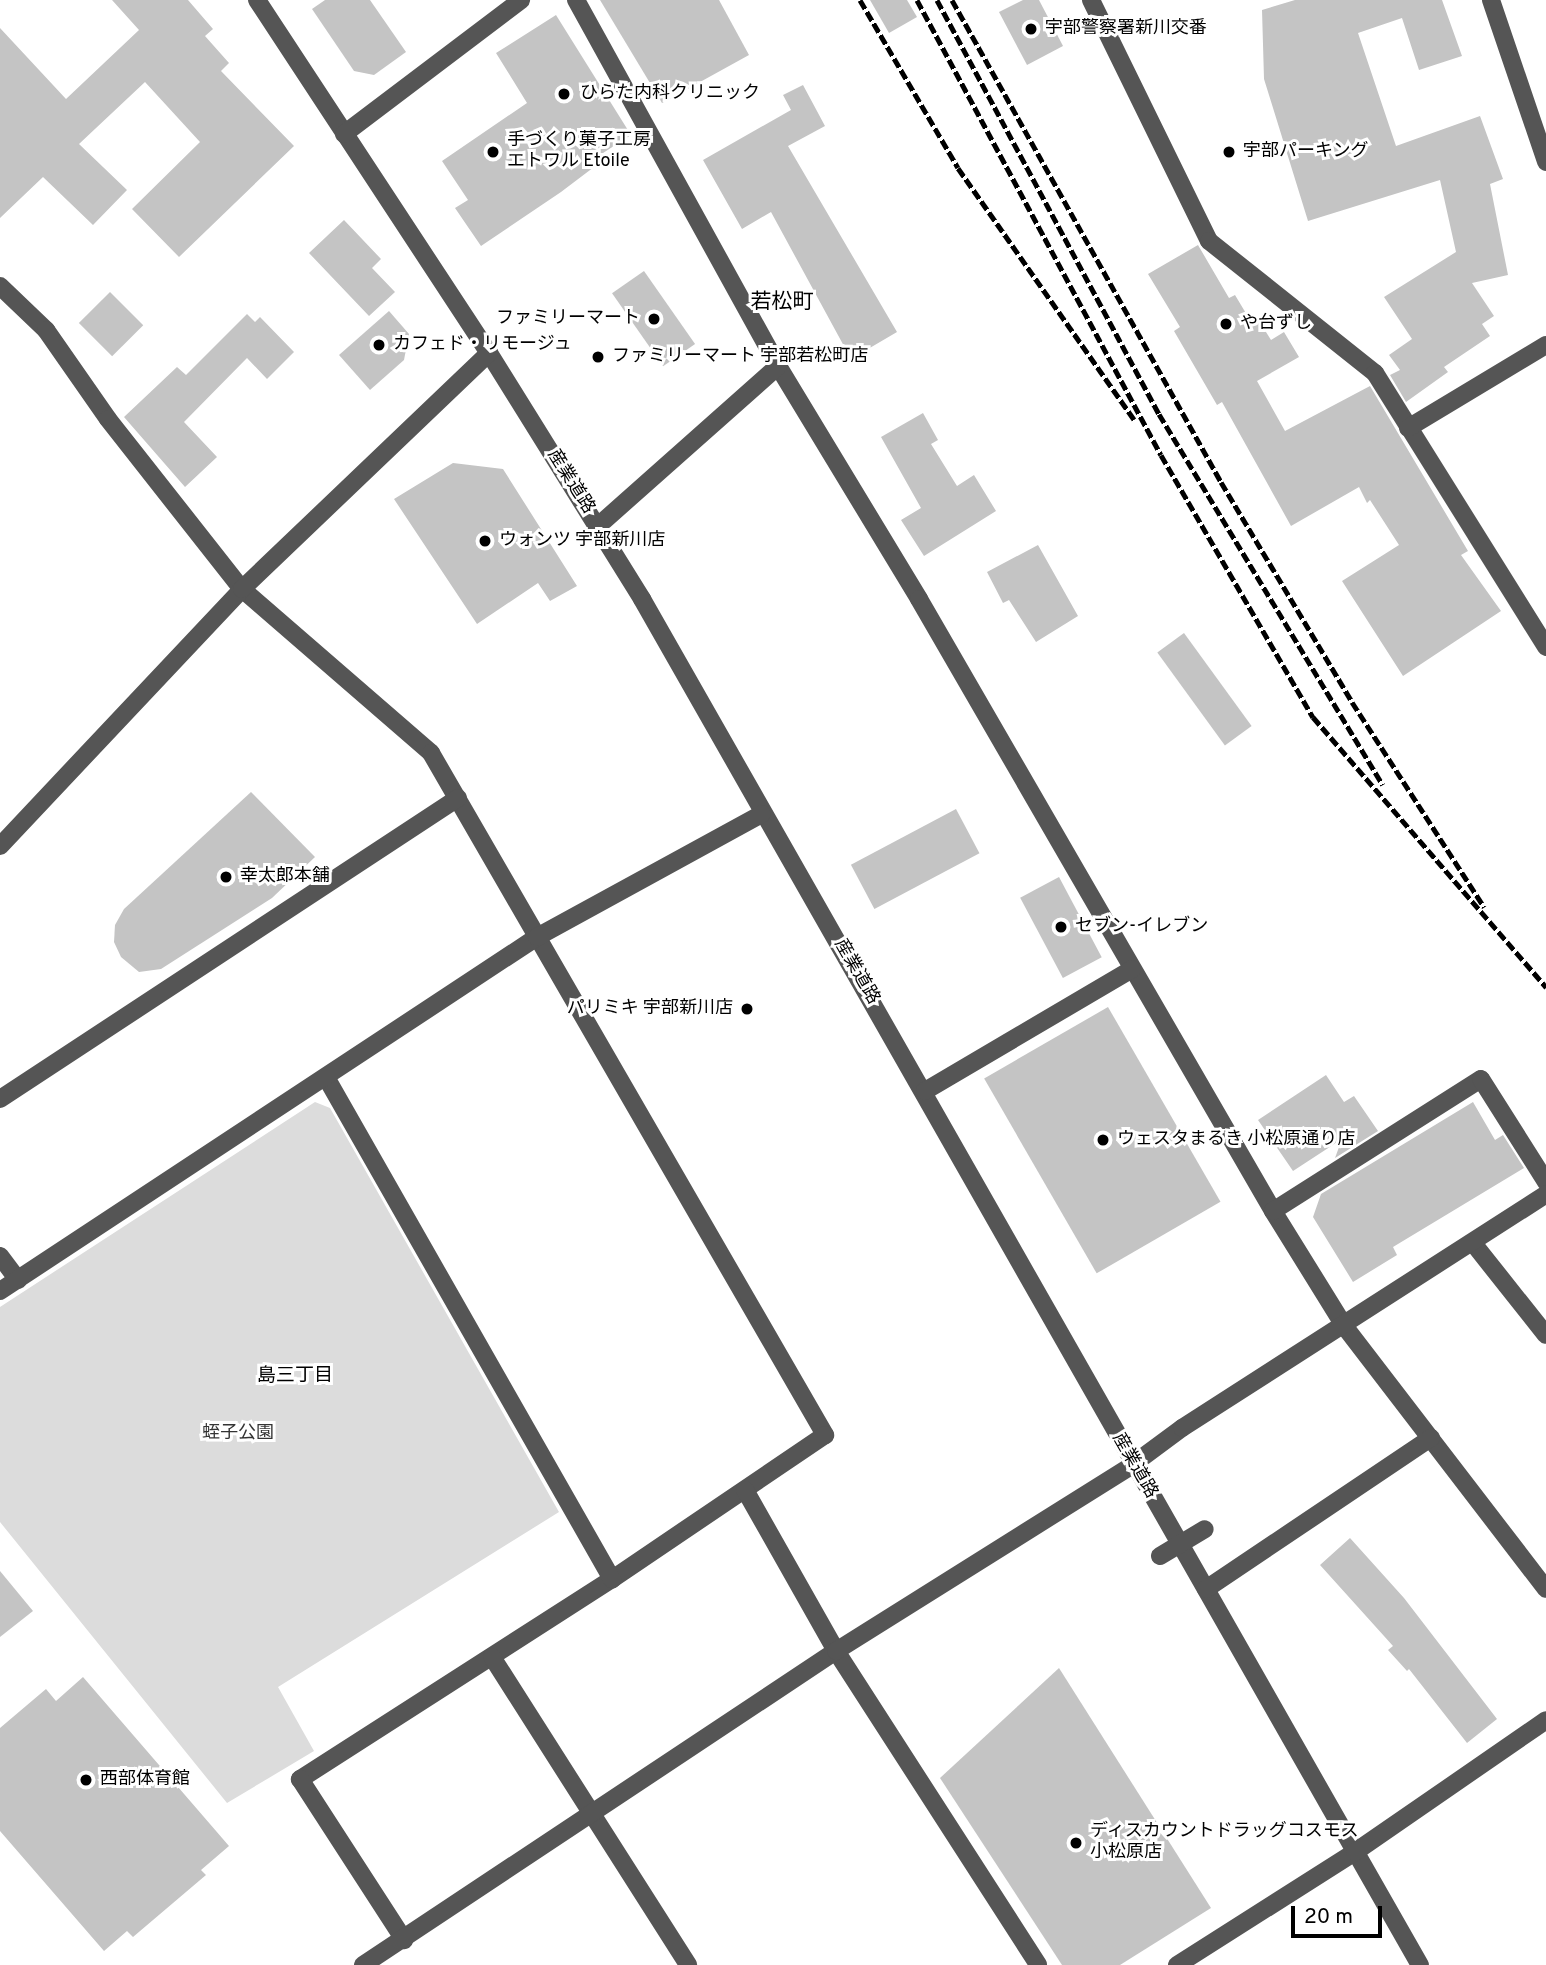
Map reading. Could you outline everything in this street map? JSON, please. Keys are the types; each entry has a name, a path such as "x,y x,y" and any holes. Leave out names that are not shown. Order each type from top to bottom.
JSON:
{"street":[{"name":"産業道路","path":"257,0 489,353 598,526 762,814 925,1091 1132,1465 1206,1589 1420,1965"},
{"path":"344,134 522,0"},
{"path":"576,0 778,366 919,599 1273,1211 1345,1327 1546,1589"},
{"path":"1091,0 1209,240 1376,373 1546,647"},
{"path":"1493,0 1546,162"},
{"path":"0,286 46,330 108,419 242,589 431,753 825,1435 612,1579 300,1779 404,1940"},
{"path":"1408,428 1546,345"},
{"path":"0,846 242,589 489,353"},
{"path":"598,526 778,366"},
{"path":"0,1099 458,798"},
{"path":"0,1291 327,1079 537,937 762,814"},
{"path":"925,1091 1132,969"},
{"path":"327,1079 612,1579"},
{"path":"1273,1211 1481,1079 1546,1182"},
{"path":"363,1965 836,1651 1132,1465 1182,1428 1345,1327 1546,1194"},
{"path":"1473,1243 1546,1335"},
{"path":"0,1256 18,1280"},
{"path":"1206,1589 1431,1438"},
{"path":"745,1490 836,1651 1038,1965"},
{"path":"1160,1556 1205,1530"},
{"path":"492,1657 594,1813 688,1965"},
{"path":"1177,1965 1355,1852 1546,1720"}],"green space":[{"name":"蛭子公園","path":"315,1102 330,1108 559,1512 278,1687 314,1751 227,1803 0,1522 0,1307"}],"building":[{"path":"112,0 188,0 213,29 205,36 229,63 221,71 294,146 179,257 132,209 200,142 145,82 79,144 127,190 93,225 43,177 0,218 0,28 66,99 139,30"},
{"path":"325,0 370,0 406,52 374,75 354,71 312,9"},
{"path":"600,0 719,0 749,55 662,103"},
{"path":"870,0 907,0 917,17 889,33"},
{"name":"宇部警察署新川交番","path":"1023,0 1039,0 1063,46 1027,65 999,12"},
{"path":"1295,0 1442,0 1462,56 1419,70 1402,18 1358,33 1396,146 1480,116 1503,179 1490,184 1508,275 1472,283 1494,316 1482,324 1490,336 1444,367 1448,372 1406,402 1390,375 1400,370 1389,355 1412,339 1384,297 1456,252 1440,180 1308,221 1264,79 1262,10"},
{"path":"556,15 631,135 603,153 598,164 561,192 481,246 455,208 468,200 442,161 527,103 496,53"},
{"path":"803,85 825,126 788,146 897,332 851,359 771,212 742,229 703,160 791,110 783,95"},
{"path":"344,220 381,259 372,268 395,292 369,316 309,253"},
{"path":"1198,245 1229,298 1235,295 1250,320 1256,316 1271,340 1284,332 1299,357 1257,381 1285,431 1370,386 1468,551 1461,555 1501,611 1403,676 1342,581 1399,545 1370,500 1367,503 1359,487 1291,526 1222,402 1217,405 1174,331 1180,327 1148,274"},
{"name":"ファミリーマート","path":"644,271 695,344 663,366 612,293"},
{"path":"110,292 143,325 112,356 79,323"},
{"name":"カフェド・リモージュ","path":"389,311 409,334 404,360 370,390 339,355"},
{"path":"247,314 255,322 260,317 294,352 267,379 247,358 184,422 217,457 185,487 124,417 177,367 186,375"},
{"path":"923,413 938,440 931,444 957,486 974,475 996,511 924,556 901,520 921,508 881,437"},
{"name":"ウォンツ 宇部新川店","path":"453,463 503,469 577,586 550,601 538,583 477,624 394,499"},
{"path":"1038,545 1078,616 1036,642 1009,600 1003,603 987,572"},
{"path":"1184,633 1252,726 1225,745 1157,652"},
{"name":"幸太郎本舗","path":"251,792 315,857 272,898 161,969 139,972 121,957 114,942 115,925 124,909"},
{"path":"956,809 979,853 874,909 851,865"},
{"name":"セブン-イレブン","path":"1059,877 1102,957 1063,978 1020,898"},
{"name":"ウェスタまるき 小松原通り店","path":"1108,1007 1220,1202 1097,1273 984,1078"},
{"path":"1326,1075 1344,1102 1354,1096 1378,1131 1335,1158 1342,1139 1293,1171 1258,1120"},
{"path":"1473,1102 1495,1140 1503,1135 1524,1168 1393,1247 1397,1255 1353,1282 1313,1217 1321,1194"},
{"path":"1350,1538 1404,1598 1497,1719 1467,1743 1409,1669 1407,1671 1388,1650 1393,1646 1320,1565"},
{"path":"0,1571 33,1611 0,1637"},
{"name":"ディスカウントドラッグコスモス 小松原店","path":"1059,1668 1211,1908 1120,1965 1062,1965 940,1778"},
{"name":"西部体育館","path":"83,1677 229,1846 201,1870 206,1875 133,1937 127,1931 104,1951 0,1831 0,1728 46,1689 56,1701"}],"railway":[{"path":"860,0 958,168 1134,419"},
{"path":"917,0 1161,455 1313,717 1546,987"},
{"path":"937,0 1159,414 1383,785"},
{"path":"952,0 1221,482 1352,702 1484,907"}],"place":[{"name":"宇部警察署新川交番","path":"1031,29"},
{"name":"ひらた内科クリニック","path":"564,94"},
{"name":"手づくり菓子工房 エトワル Etoile","path":"493,152"},
{"name":"宇部パーキング","path":"1229,152"},
{"name":"ファミリーマート","path":"654,319"},
{"name":"や台ずし","path":"1226,324"},
{"name":"カフェド・リモージュ","path":"379,345"},
{"name":"ファミリーマート 宇部若松町店","path":"598,357"},
{"name":"ウォンツ 宇部新川店","path":"485,541"},
{"name":"幸太郎本舗","path":"226,877"},
{"name":"セブン-イレブン","path":"1061,927"},
{"name":"パリミキ 宇部新川店","path":"747,1009"},
{"name":"ウェスタまるき 小松原通り店","path":"1103,1140"},
{"name":"西部体育館","path":"86,1780"},
{"name":"ディスカウントドラッグコスモス 小松原店","path":"1076,1843"}],"district":[{"name":"若松町","path":"782,303"},
{"name":"島三丁目","path":"295,1377"}]}
